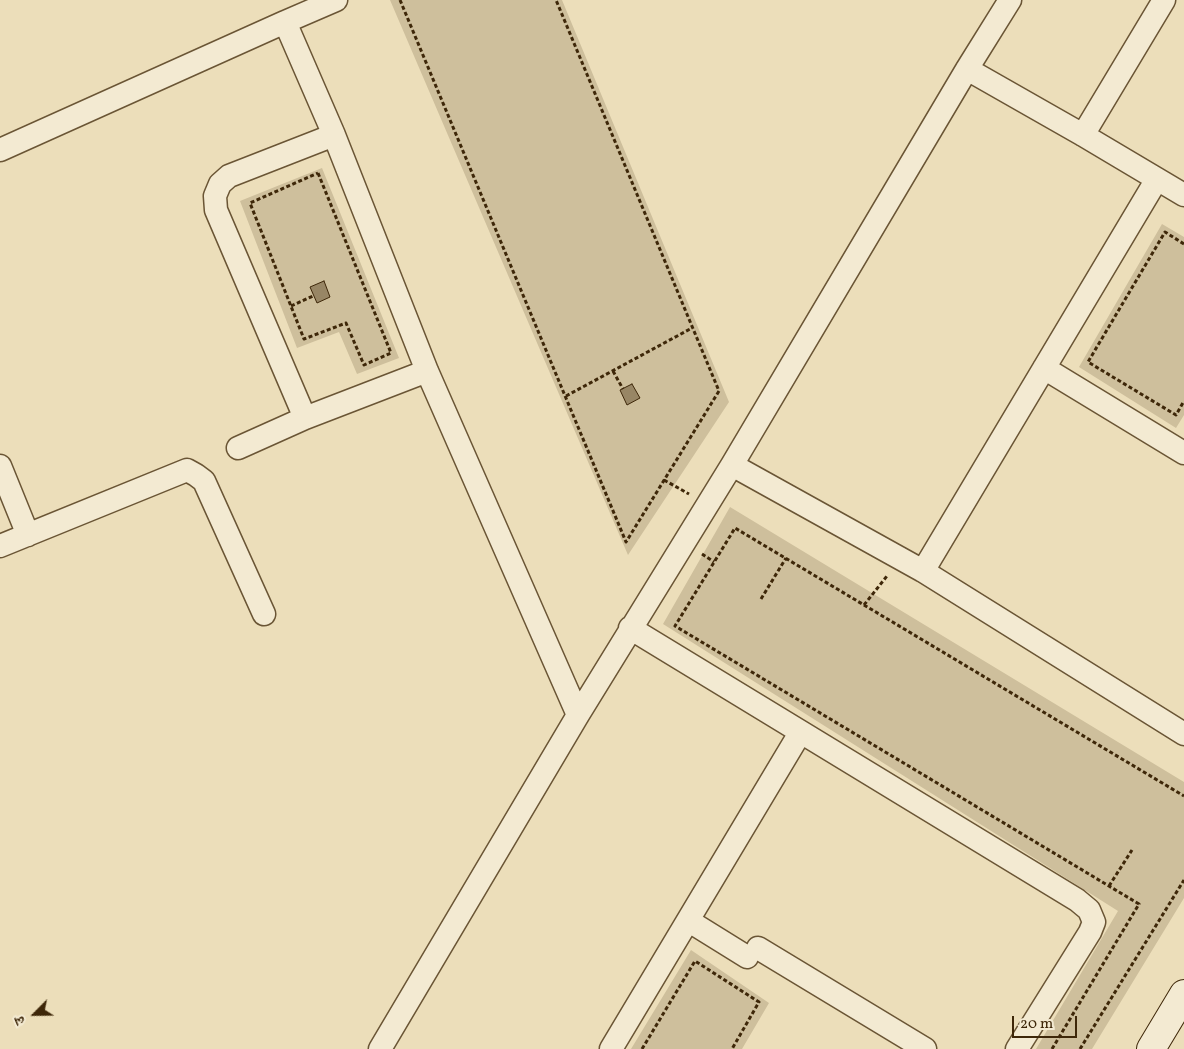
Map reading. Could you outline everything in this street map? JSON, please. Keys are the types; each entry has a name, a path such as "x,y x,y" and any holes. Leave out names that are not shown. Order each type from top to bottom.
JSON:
{"main road":[{"path":"1151,1049 1184,994"}],"street":[{"path":"0,150 336,0"},
{"path":"380,1049 630,628 732,465 967,69 1010,0"},
{"path":"1084,135 1164,0"},
{"path":"285,22 334,135 427,371 578,715"},
{"path":"967,69 1084,135 1184,195"},
{"path":"305,418 216,210 214,196 220,184 229,176 334,135"},
{"path":"923,571 1156,179"},
{"path":"1044,368 1184,453"},
{"path":"238,448 305,418 427,371"},
{"path":"732,465 923,571 1184,734"},
{"path":"0,466 28,535"},
{"path":"0,546 187,470 196,474 204,481 264,614"},
{"path":"630,628 1069,895 1089,910 1094,922 1090,932 1017,1049"},
{"path":"611,1049 800,733"},
{"path":"689,921 752,952 925,1049"}],"path":[{"path":"400,0 626,542 719,391 556,0"},
{"path":"318,173 391,353 364,365 346,323 304,339 291,306 250,203 318,173"},
{"path":"1184,244 1165,232 1088,362 1176,414 1184,401"},
{"path":"291,306 314,296"},
{"path":"566,396 692,328"},
{"path":"613,371 623,389"},
{"path":"664,480 707,504"},
{"path":"675,626 735,528 1184,796"},
{"path":"761,599 786,558"},
{"path":"864,605 900,558"},
{"path":"1109,886 1132,850"},
{"path":"1080,1049 1184,880"},
{"path":"642,1049 695,961 760,1002 732,1049"}],"shaded area":[{"path":"390,0 562,0 729,402 628,555"},
{"path":"322,168 399,358 357,374 339,332 297,348 240,201"},
{"path":"1162,224 1184,237 1184,415 1176,428 1079,367"},
{"path":"730,507 1184,782 1184,898 1092,1049 1036,1049 1118,911 663,624"},
{"path":"691,950 769,1003 742,1049 631,1049"}],"building":[{"path":"324,281 330,297 317,303 310,287"},
{"path":"632,384 640,398 627,405 620,390"}]}
